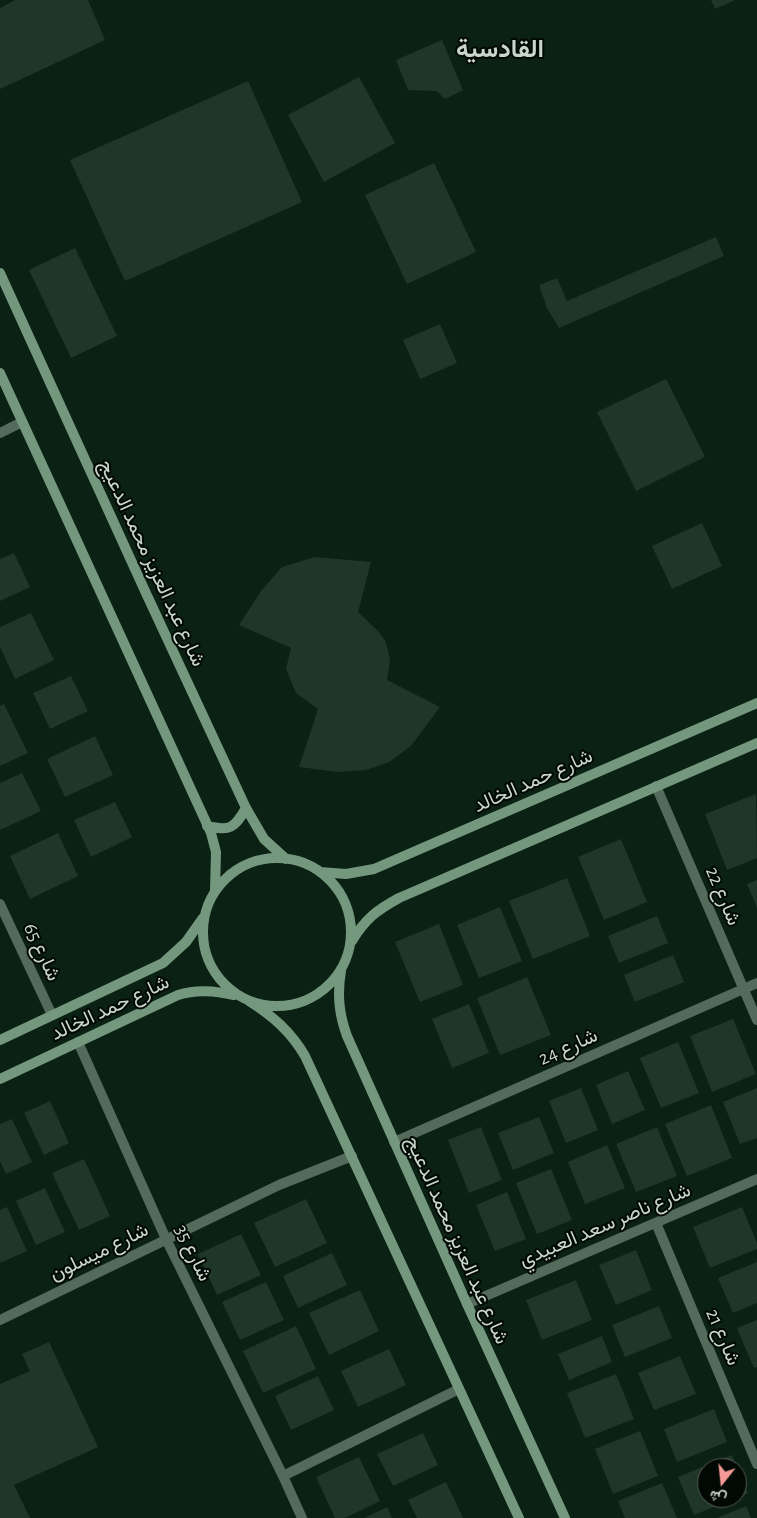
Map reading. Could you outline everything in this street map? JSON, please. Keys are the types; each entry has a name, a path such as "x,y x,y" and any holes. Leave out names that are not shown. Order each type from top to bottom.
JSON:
{"street":[{"name":"شارع عبد العزيز محمد الدعيج","path":"0,273 246,808 264,839 286,859"},
{"path":"0,374 207,826 216,852 215,890"},
{"path":"0,433 22,422"},
{"name":"شارع حمد الخالد","path":"320,872 346,874 374,870 757,702"},
{"path":"351,941 368,917 399,898 757,743"},
{"name":"شارع 22","path":"656,786 757,1020"},
{"path":"207,826 223,830 238,823 246,808"},
{"path":"249,1001 275,1007 301,1003 324,991 341,971 349,952 351,941 350,918 347,908 336,887 320,872 304,863 286,859 265,859 246,865 229,875 215,890 210,899 204,918 203,944 209,962 219,979 239,996 276,1019 297,1043 352,1156 519,1518"},
{"name":"شارع 65","path":"0,904 52,1016"},
{"name":"شارع حمد الخالد","path":"0,1040 164,963 186,942 204,918"},
{"name":"شارع عبد العزيز محمد الدعيج","path":"341,971 338,1000 343,1026 565,1518"},
{"name":"شارع 24","path":"394,1142 757,983"},
{"name":"شارع حمد الخالد","path":"0,1079 167,999 186,992 207,991 239,996"},
{"name":"شارع 35","path":"78,1042 166,1239 302,1518"},
{"name":"شارع ميسلون","path":"0,1320 279,1185 352,1156"},
{"name":"شارع ناصر سعد العبيدي","path":"467,1304 757,1179"},
{"name":"شارع 21","path":"656,1223 757,1464"},
{"path":"283,1476 459,1389"}],"building":[{"path":"15,0 88,0 105,40 0,89 0,8"},
{"path":"711,0 735,0 715,9"},
{"path":"442,40 463,90 445,99 436,91 408,90 396,60"},
{"path":"359,77 395,143 324,182 288,115"},
{"path":"248,81 302,202 125,281 70,160"},
{"path":"434,163 476,252 407,284 365,195"},
{"path":"716,237 724,256 559,328 547,308 539,285 557,278 567,301"},
{"path":"75,248 117,336 71,358 29,270"},
{"path":"440,324 457,363 420,379 403,340"},
{"path":"666,379 705,457 636,491 597,412"},
{"path":"702,523 722,566 672,589 652,546"},
{"path":"14,553 30,587 0,601 0,559"},
{"path":"315,557 371,562 358,612 379,632 386,642 390,660 387,680 440,707 411,746 389,762 366,770 337,772 299,767 318,709 296,693 286,669 291,648 239,625 261,591 282,567"},
{"path":"31,613 54,660 15,679 0,647 0,627"},
{"path":"71,676 88,711 50,729 33,693"},
{"path":"4,704 28,753 0,766 0,706"},
{"path":"95,736 113,775 65,797 47,759"},
{"path":"22,773 41,811 0,830 0,783"},
{"path":"756,794 757,858 727,870 705,814"},
{"path":"115,802 132,837 91,857 74,820"},
{"path":"58,833 78,876 30,899 10,856"},
{"path":"621,839 647,902 604,920 578,857"},
{"path":"567,878 590,936 533,959 509,901"},
{"path":"757,880 757,908 747,884"},
{"path":"500,907 522,961 479,978 457,925"},
{"path":"657,916 668,943 619,963 608,936"},
{"path":"439,924 463,985 420,1002 395,942"},
{"path":"673,955 684,982 635,1002 624,975"},
{"path":"527,977 551,1035 500,1055 477,998"},
{"path":"469,1004 489,1053 452,1068 432,1019"},
{"path":"733,1019 756,1074 712,1092 690,1036"},
{"path":"678,1042 699,1093 661,1108 640,1058"},
{"path":"628,1071 645,1110 612,1124 596,1085"},
{"path":"581,1088 598,1130 566,1143 549,1101"},
{"path":"757,1088 757,1138 740,1144 723,1102"},
{"path":"50,1101 69,1143 44,1155 24,1113"},
{"path":"711,1105 732,1158 687,1176 665,1124"},
{"path":"539,1117 554,1153 513,1170 498,1133"},
{"path":"12,1119 32,1162 6,1174 0,1161 0,1124"},
{"path":"481,1127 502,1180 469,1193 448,1140"},
{"path":"657,1127 677,1176 636,1192 616,1144"},
{"path":"607,1145 625,1188 585,1204 568,1162"},
{"path":"84,1159 110,1216 79,1230 52,1173"},
{"path":"551,1169 572,1220 537,1234 516,1183"},
{"path":"45,1188 65,1232 36,1245 16,1201"},
{"path":"507,1192 526,1239 495,1251 476,1205"},
{"path":"306,1199 327,1243 275,1267 254,1223"},
{"path":"7,1207 27,1251 0,1263 0,1210"},
{"path":"742,1207 757,1243 757,1249 710,1268 693,1227"},
{"path":"241,1234 261,1275 217,1295 198,1254"},
{"path":"636,1250 652,1290 616,1305 599,1265"},
{"path":"332,1253 347,1285 298,1308 283,1276"},
{"path":"757,1262 757,1303 733,1313 718,1278"},
{"path":"576,1280 592,1320 542,1340 526,1300"},
{"path":"266,1282 284,1320 240,1340 222,1302"},
{"path":"360,1290 379,1331 329,1355 309,1313"},
{"path":"659,1306 672,1338 625,1357 612,1325"},
{"path":"757,1320 757,1367 754,1368 737,1328"},
{"path":"296,1326 316,1369 263,1393 243,1351"},
{"path":"602,1336 612,1362 569,1380 558,1354"},
{"path":"49,1342 98,1447 14,1485 30,1518 0,1518 0,1384 30,1371 22,1354"},
{"path":"389,1349 406,1385 358,1407 341,1371"},
{"path":"680,1356 696,1394 654,1410 638,1373"},
{"path":"616,1374 634,1419 585,1438 567,1393"},
{"path":"318,1376 334,1410 291,1430 275,1396"},
{"path":"714,1409 727,1442 677,1462 664,1429"},
{"path":"640,1431 658,1476 613,1494 595,1449"},
{"path":"423,1433 438,1465 393,1486 377,1454"},
{"path":"359,1457 380,1501 345,1518 335,1518 316,1477"},
{"path":"697,1469 697,1508 711,1508 694,1515 678,1477"},
{"path":"446,1482 463,1518 417,1518 408,1500"},
{"path":"662,1483 677,1518 625,1518 618,1501"},
{"path":"387,1507 392,1518 364,1518"},
{"path":"741,1508 747,1508 751,1518 717,1518"}],"district":[{"name":"القادسية","path":"500,49"}]}
